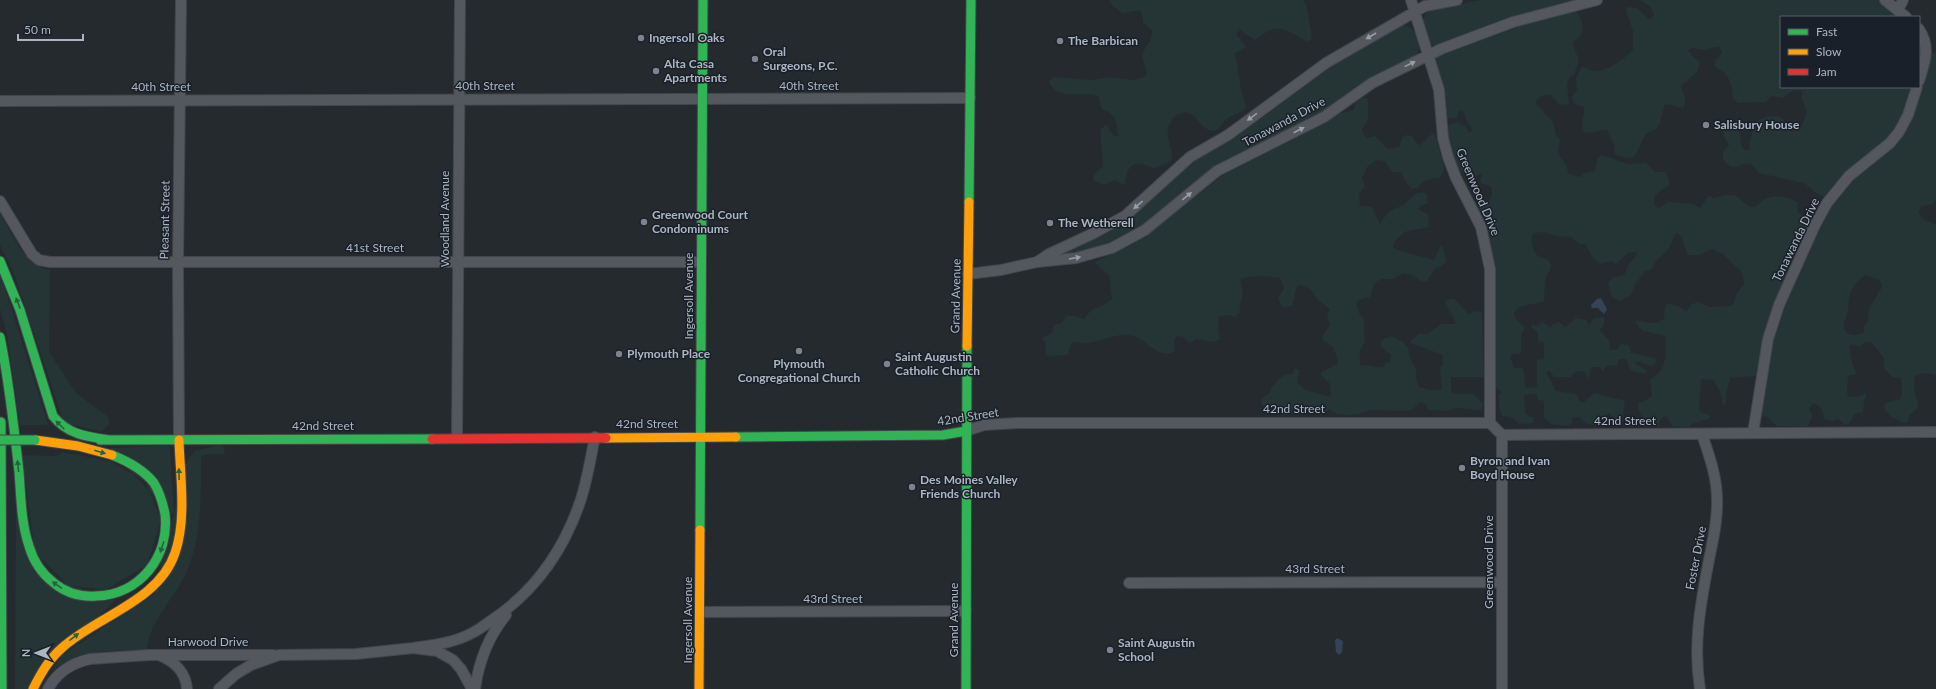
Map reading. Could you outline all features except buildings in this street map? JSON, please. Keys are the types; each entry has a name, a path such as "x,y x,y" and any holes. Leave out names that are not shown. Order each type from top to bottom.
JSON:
{"main road":[{"name":"Ingersoll Avenue","path":"699,689 703,0"},
{"name":"Grand Avenue","path":"966,689 966,431 971,0"},
{"path":"0,262 20,310 53,416 64,429 73,433 110,440"},
{"path":"0,337 12,406 24,523 31,554 38,566 55,585 79,596 105,596 117,593 139,580 153,568 165,539 165,512 156,488 140,469 123,459 69,444 35,440"},
{"path":"0,414 2,446 2,689"},
{"name":"42nd Street","path":"0,440 595,437 700,438 907,436 943,435 966,431"},
{"path":"33,689 48,663 65,644 84,630 149,590 167,570 175,554 180,532 178,440"}],"street":[{"name":"Pleasant Street","path":"178,440 179,100 181,0"},
{"name":"Woodland Avenue","path":"457,438 460,0"},
{"name":"Greenwood Drive","path":"1411,0 1427,56 1439,90 1443,138 1448,158 1456,178 1481,227 1488,255 1490,269 1490,423"},
{"name":"Tonawanda Drive","path":"1037,262 1049,254 1092,234 1124,216 1190,157 1228,135 1326,63 1425,6 1458,0"},
{"name":"Tonawanda Drive","path":"968,274 1037,262 1076,258 1094,254 1129,240 1145,230 1217,172 1324,117 1372,83 1441,49 1513,22 1597,0"},
{"path":"1885,0 1905,16"},
{"path":"1898,10 1903,0"},
{"path":"1920,30 1924,36 1927,51 1920,77"},
{"name":"Tonawanda Drive","path":"1753,433 1768,339 1779,305 1815,225 1827,203 1849,176 1890,143 1899,132 1908,115 1917,88"},
{"name":"40th Street","path":"0,101 970,98"},
{"name":"41st Street","path":"0,201 32,254 40,260 50,262 701,262"},
{"name":"42nd Street","path":"966,431 984,425 1017,423 1490,423"},
{"path":"1490,423 1502,434"},
{"name":"42nd Street","path":"1502,434 1936,432"},
{"name":"Greenwood Drive","path":"1502,434 1502,689"},
{"name":"Foster Drive","path":"1700,689 1696,648 1698,622 1713,537 1717,499 1716,484 1702,434"},
{"name":"Harwood Drive","path":"159,655 356,654 439,644 473,633 514,606 546,569 571,527 580,504 595,437"},
{"name":"43rd Street","path":"1129,583 1502,582"},
{"path":"475,689 482,654 494,629 514,606"},
{"name":"43rd Street","path":"700,612 966,611"},
{"name":"Harwood Drive","path":"413,648 437,652 452,660 461,669 472,689"},
{"path":"48,689 51,683 66,668 82,661 90,659 159,655"},
{"name":"Harwood Drive","path":"159,655 177,666 185,678 187,689"},
{"name":"Harwood Drive","path":"218,689 236,674 251,665 279,655"}],"shaded area":[{"path":"1109,0 1303,0 1307,8 1312,39 1307,42 1287,30 1275,29 1263,34 1255,40 1240,30 1236,34 1246,47 1235,53 1241,90 1246,107 1240,113 1226,119 1219,128 1215,130 1205,128 1190,113 1185,112 1177,115 1169,125 1168,130 1168,139 1172,152 1171,161 1154,169 1142,164 1133,165 1127,172 1125,185 1115,180 1104,185 1093,180 1094,174 1103,166 1101,129 1107,125 1113,135 1118,137 1115,118 1109,112 1103,110 1097,96 1093,94 1074,95 1060,92 1054,89 1049,82 1053,77 1091,80 1110,77 1134,80 1145,77 1147,72 1143,52 1150,42 1152,30 1143,22 1143,16 1140,10 1122,13 1113,6"},
{"path":"1481,0 1588,0 1436,47 1428,41 1422,21 1427,11"},
{"path":"1640,0 1878,0 1899,16 1780,16 1780,88 1913,88 1904,114 1891,135 1825,201 1823,196 1815,192 1804,183 1759,173 1751,164 1733,167 1727,164 1723,159 1723,152 1729,145 1723,135 1724,128 1735,124 1739,128 1741,145 1744,150 1750,150 1754,123 1761,119 1777,116 1784,120 1791,131 1800,127 1804,121 1807,111 1802,99 1802,90 1792,91 1783,98 1771,96 1766,102 1738,103 1733,98 1731,83 1725,73 1715,67 1715,60 1722,53 1720,47 1703,50 1694,48 1688,50 1692,56 1700,62 1697,72 1681,86 1685,100 1683,108 1665,104 1660,122 1656,129 1645,135 1634,157 1625,158 1614,153 1615,147 1607,130 1585,133 1582,127 1584,107 1575,104 1572,97 1577,90 1576,78 1582,67 1599,71 1610,67 1633,50 1633,31 1626,10 1628,7 1637,8 1649,19 1654,16 1651,7"},
{"path":"1575,10 1582,22 1582,31 1578,39 1574,41 1573,45 1579,60 1574,75 1569,78 1567,84 1569,105 1559,104 1550,95 1541,96 1535,102 1553,122 1556,135 1560,139 1558,153 1567,167 1568,174 1580,177 1585,173 1595,171 1597,159 1601,155 1628,164 1646,163 1655,172 1665,172 1669,180 1669,185 1655,195 1654,204 1658,209 1668,202 1693,204 1700,208 1708,197 1711,196 1713,198 1726,195 1735,195 1750,207 1756,207 1765,199 1780,196 1797,202 1798,213 1805,216 1811,225 1772,312 1764,338 1756,376 1730,378 1725,404 1723,404 1720,391 1713,380 1701,379 1699,409 1700,412 1709,415 1710,418 1689,427 1672,426 1667,417 1664,416 1660,420 1659,426 1657,427 1643,418 1639,411 1638,403 1644,402 1652,396 1650,380 1662,368 1665,361 1666,348 1665,336 1643,331 1636,324 1636,321 1655,323 1662,321 1664,318 1666,305 1669,303 1680,307 1686,312 1692,304 1698,302 1709,307 1731,306 1734,303 1737,293 1744,284 1742,272 1724,255 1713,249 1698,255 1688,255 1681,236 1677,233 1674,235 1667,251 1657,261 1651,270 1645,271 1636,283 1631,295 1619,301 1611,296 1608,283 1612,278 1625,275 1628,265 1637,255 1636,252 1628,253 1616,264 1611,261 1600,264 1593,258 1585,244 1579,244 1571,237 1556,236 1545,232 1533,233 1532,241 1535,253 1549,261 1551,267 1545,280 1544,301 1520,307 1514,313 1516,319 1525,328 1521,335 1521,353 1512,354 1510,357 1514,368 1522,368 1527,388 1537,387 1536,360 1544,359 1544,342 1538,341 1538,333 1531,326 1532,324 1536,326 1543,322 1550,328 1553,324 1559,322 1565,327 1576,318 1586,320 1589,325 1594,318 1604,317 1604,325 1600,330 1609,341 1610,350 1616,350 1621,344 1628,345 1632,353 1655,358 1656,363 1652,366 1636,361 1636,364 1646,370 1646,373 1639,373 1630,369 1626,359 1619,359 1617,366 1609,365 1602,371 1600,367 1591,367 1589,381 1584,371 1575,372 1571,377 1554,377 1550,371 1546,372 1556,391 1576,394 1580,402 1584,402 1594,393 1625,401 1623,416 1617,421 1609,413 1601,418 1600,423 1594,425 1587,423 1580,417 1571,418 1573,422 1568,426 1551,424 1544,417 1544,401 1538,400 1536,394 1524,395 1525,414 1533,418 1534,421 1532,423 1520,424 1511,417 1502,416 1499,407 1499,394 1502,392 1495,387 1494,269 1488,234 1476,207 1481,205 1486,206 1492,195 1492,189 1491,186 1482,184 1480,181 1482,175 1480,174 1475,178 1470,175 1463,174 1459,169 1457,169 1448,140 1446,126 1458,122 1466,127 1469,132 1473,131 1466,120 1463,111 1459,111 1457,118 1446,119 1444,93 1435,58 1436,56 1502,30"},
{"path":"1402,24 1410,28 1416,36 1419,46 1416,55 1369,80 1315,118 1223,165 1135,232 1102,247 1053,258 1059,253 1133,215 1191,160 1345,55"},
{"path":"1936,52 1936,200 1933,204 1921,206 1919,212 1921,218 1936,225 1936,375 1923,373 1915,376 1914,390 1918,404 1916,410 1909,415 1908,422 1905,423 1890,416 1884,408 1885,403 1900,399 1902,393 1901,378 1892,377 1884,368 1884,358 1872,343 1865,342 1859,347 1853,344 1850,345 1850,352 1857,374 1848,376 1847,392 1848,396 1856,397 1867,393 1864,401 1863,412 1854,414 1850,423 1845,425 1838,419 1832,421 1825,419 1821,408 1814,403 1809,408 1813,416 1808,426 1777,426 1766,416 1760,417 1769,353 1779,315 1826,212 1845,187 1889,147 1915,88 1920,88 1920,76 1929,55","holes":["1866,275 1878,279 1882,284 1882,287 1869,309 1868,322 1864,326 1864,332 1858,335 1849,334 1845,330 1844,326 1851,291"]},
{"path":"1361,98 1367,98 1368,100 1368,119 1362,130 1366,138 1375,136 1388,149 1399,147 1402,138 1406,135 1412,136 1417,144 1420,145 1433,133 1436,136 1444,169 1440,178 1427,180 1418,188 1412,189 1406,183 1401,172 1392,172 1385,161 1376,160 1367,167 1362,178 1365,187 1359,194 1360,206 1372,207 1380,225 1390,212 1405,204 1415,194 1420,192 1427,194 1428,203 1422,205 1418,209 1428,215 1429,227 1404,232 1395,241 1393,247 1395,249 1434,260 1441,245 1443,247 1446,262 1435,268 1427,281 1422,282 1412,275 1403,273 1392,279 1382,279 1375,282 1370,297 1358,300 1356,303 1360,315 1364,319 1365,342 1360,350 1360,365 1384,367 1385,363 1390,362 1391,354 1386,352 1380,344 1383,339 1392,336 1404,343 1408,348 1411,361 1416,369 1416,379 1419,387 1432,390 1442,389 1440,367 1443,366 1443,355 1411,343 1411,340 1419,334 1427,334 1441,324 1456,324 1445,302 1450,299 1455,299 1468,314 1476,311 1482,312 1484,377 1451,377 1451,393 1474,394 1483,404 1481,410 1456,408 1448,411 1429,410 1424,403 1420,402 1412,410 1405,411 1369,410 1360,414 1350,415 1337,414 1328,409 1326,414 1317,415 1312,411 1295,410 1291,414 1282,416 1279,410 1268,415 1261,403 1261,399 1270,393 1271,388 1279,379 1292,374 1295,368 1300,370 1297,382 1305,390 1331,397 1330,384 1321,375 1321,373 1337,364 1338,361 1333,347 1323,340 1322,337 1330,325 1327,314 1330,309 1318,300 1310,289 1301,285 1298,285 1292,306 1283,307 1278,299 1284,288 1280,278 1277,277 1248,277 1241,280 1240,283 1243,292 1240,313 1235,317 1226,315 1219,317 1218,330 1220,339 1215,342 1196,339 1190,343 1183,337 1177,336 1174,340 1175,351 1164,353 1138,338 1121,335 1086,343 1074,342 1071,344 1068,355 1046,355 1045,342 1042,338 1052,333 1054,325 1062,323 1066,316 1075,316 1084,319 1091,310 1102,306 1112,299 1109,276 1095,263 1097,261 1127,247 1149,234 1223,175 1300,136 1337,114 1354,110 1356,101"},
{"path":"0,213 19,248 25,255 32,262 50,270 49,352 76,393 108,417 109,424 100,431 64,423 13,271 0,245"},
{"path":"0,273 48,424 46,425 20,425 7,334 0,309"},
{"path":"218,445 223,446 225,454 201,455 199,525 193,553 184,577 153,627 147,650 97,652 73,659 62,664 52,672 61,656 153,595 187,460 195,451"},
{"path":"169,446 170,449 174,516 107,448"},
{"path":"62,452 110,461 146,482 161,521 147,565 105,590 68,585 35,552 22,455 57,456"},
{"path":"16,502 34,573 115,600 27,689 15,689"}],"water":[{"path":"1601,298 1607,309 1604,314 1598,308 1592,308 1591,305 1597,299"},
{"path":"1337,638 1343,641 1342,652 1339,655 1336,652 1335,641"}],"traffic: fast":[{"path":"700,530 703,0"},
{"path":"969,202 971,0"},
{"path":"0,261 20,310 53,416 65,427 79,434 110,440"},
{"path":"0,337 11,404 26,537 33,556 42,571 59,586 74,594 96,596 112,594 126,589 138,581 149,570 157,558 163,544 165,514 161,498 154,483 135,466 112,455"},
{"path":"966,689 967,346"},
{"path":"1,422 2,689"},
{"path":"736,437 943,435 966,431"},
{"path":"100,440 432,439"},
{"path":"0,440 35,440"}],"traffic: slow":[{"path":"967,346 969,202"},
{"path":"606,438 736,437"},
{"path":"35,440 78,446 112,455"},
{"path":"33,689 46,666 63,647 77,636 142,596 156,584 167,570 175,553 181,526 182,497 179,440"},
{"path":"699,689 700,530"}],"traffic: jam":[{"path":"432,439 606,438"}],"place":[{"name":"Ingersoll Oaks","path":"641,38"},
{"name":"The Barbican","path":"1060,41"},
{"name":"Oral Surgeons, P.C.","path":"755,59"},
{"name":"Alta Casa Apartments","path":"656,71"},
{"name":"Salisbury House","path":"1706,125"},
{"name":"Greenwood Court Condominums","path":"644,222"},
{"name":"The Wetherell","path":"1050,223"},
{"name":"Plymouth Congregational Church","path":"799,351"},
{"name":"Plymouth Place","path":"619,354"},
{"name":"Saint Augustin Catholic Church","path":"887,364"},
{"name":"Byron and Ivan Boyd House","path":"1462,468"},
{"name":"Des Moines Valley Friends Church","path":"912,487"},
{"name":"Saint Augustin School","path":"1110,650"}]}
